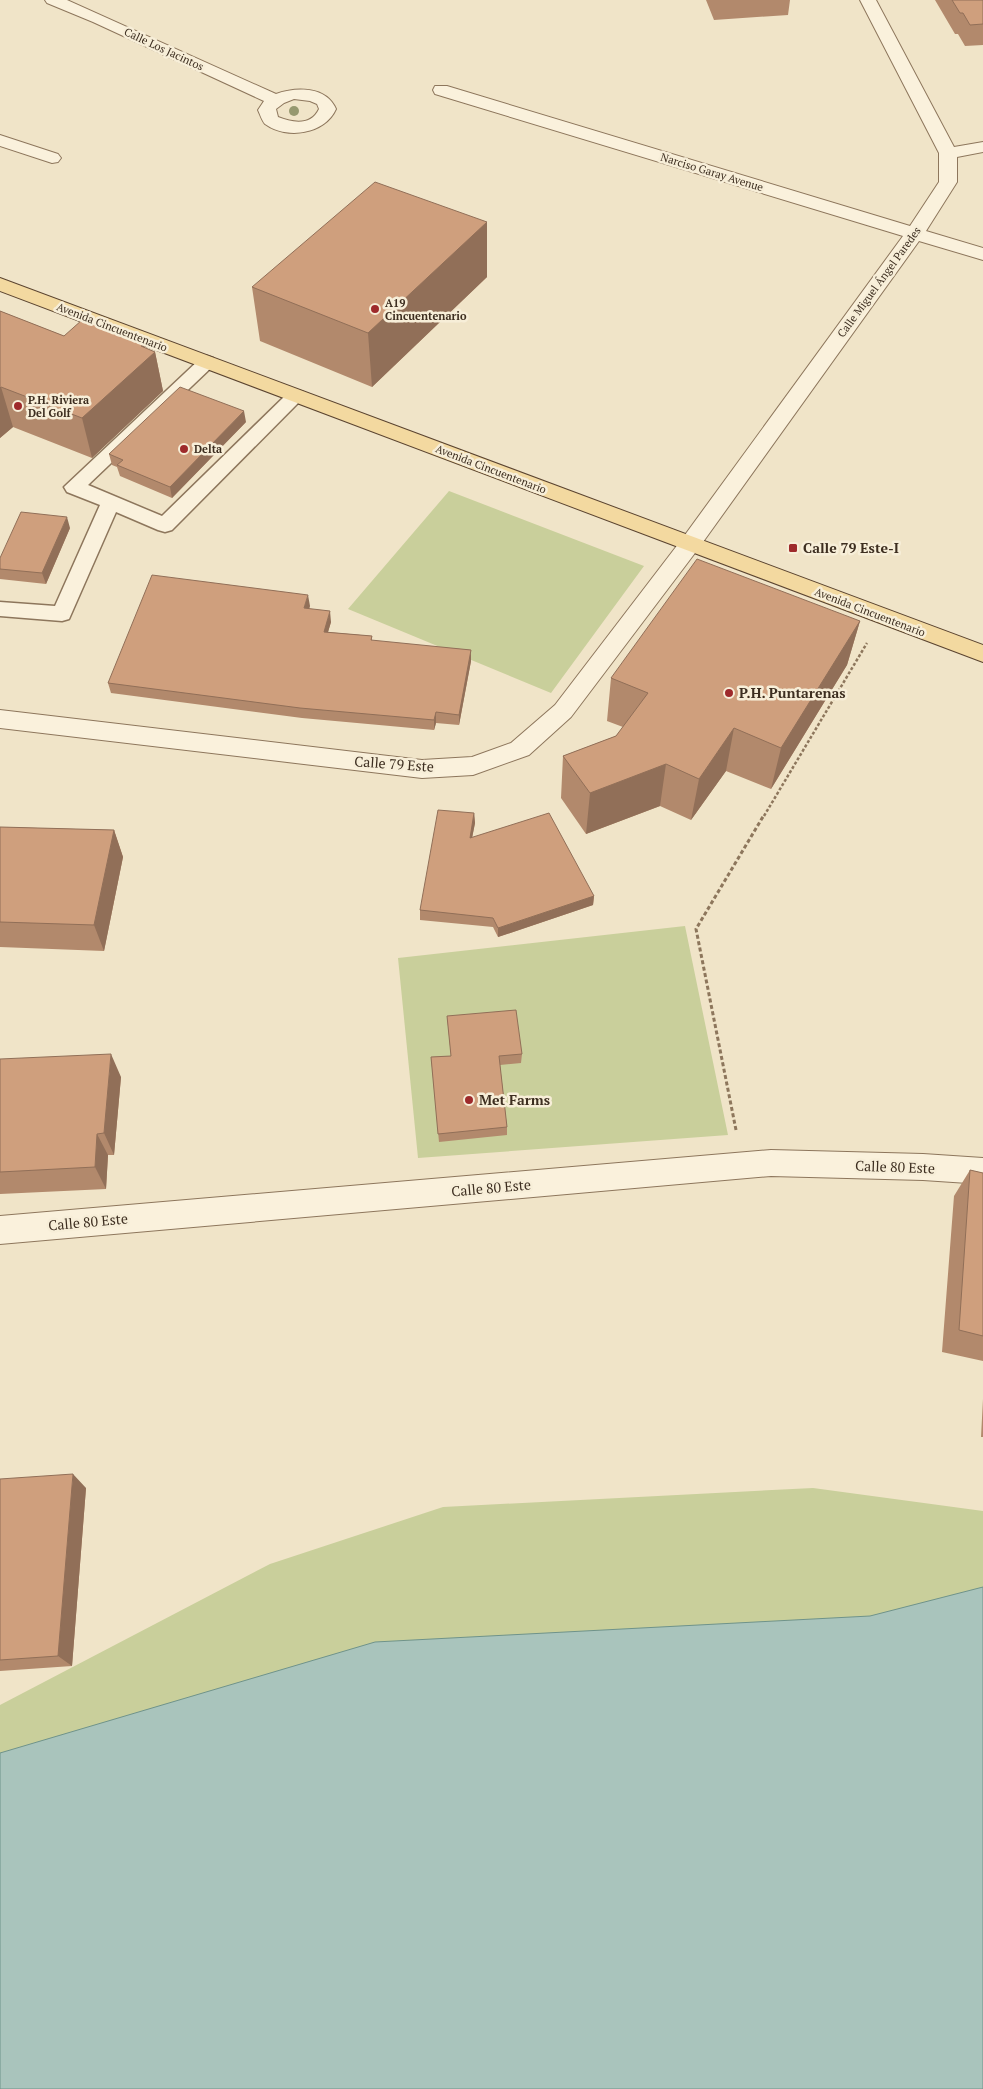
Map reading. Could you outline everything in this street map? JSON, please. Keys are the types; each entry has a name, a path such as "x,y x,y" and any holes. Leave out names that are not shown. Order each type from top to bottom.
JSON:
{"main road":[{"name":"Avenida Cincuentenario","path":"0,284 983,654"}],"street":[{"name":"Calle Los Jacintos","path":"52,0 99,19 275,100"},
{"name":"Calle Miguel Ángel Paredes","path":"690,544 915,233 948,182 948,152 868,0"},
{"name":"Narciso Garay Avenue","path":"441,90 983,254"},
{"path":"0,140 52,158"},
{"path":"948,152 983,147"},
{"name":"Calle 79 Este","path":"0,719 422,769 473,766 520,750 563,711 690,544"},
{"name":"Calle 80 Este","path":"0,1230 771,1164 922,1167 983,1172"}],"lane":[{"path":"207,362 74,486 165,525 296,396"},
{"path":"0,609 62,614 111,502"}],"path":[{"path":"738,1138 696,929 869,640"}],"green space":[{"path":"449,491 644,566 551,693 348,609"},
{"path":"685,926 728,1135 418,1158 398,958"},
{"path":"813,1488 983,1511 983,2089 0,2089 0,1705 270,1564 443,1507"}],"water":[{"path":"983,1587 983,2089 0,2089 0,1753 375,1642 870,1616"}],"building":[{"path":"952,0 983,0 983,24 970,25"},
{"path":"375,182 487,222 368,333 252,287"},
{"path":"0,311 64,336 82,320 144,343 141,346 155,352 82,418 0,388"},
{"path":"180,387 244,411 170,487 117,465 123,460 109,454"},
{"path":"21,512 67,517 42,573 0,569 0,558"},
{"path":"697,559 860,621 781,748 734,728 699,779 666,764 590,793 563,756 616,736 648,693 611,678"},
{"path":"152,575 308,595 304,608 330,611 324,632 372,636 371,640 471,650 459,715 436,712 434,720 300,708 108,683"},
{"path":"438,810 474,813 470,838 549,813 594,896 498,928 493,918 420,910"},
{"path":"0,827 114,830 94,925 0,922"},
{"name":"Met Farms","path":"516,1010 522,1054 499,1056 507,1127 438,1134 431,1057 451,1056 447,1016"},
{"path":"111,1054 104,1133 97,1134 95,1167 0,1172 0,1059"},
{"path":"970,1170 983,1173 983,1336 959,1330"},
{"path":"73,1474 58,1656 0,1660 0,1479"}],"place":[{"name":"A19 Cincuentenario","path":"375,309"},
{"name":"P.H. Riviera Del Golf","path":"18,406"},
{"name":"Delta","path":"184,449"},
{"name":"Calle 79 Este-I","path":"793,548"},
{"name":"P.H. Puntarenas","path":"729,693"},
{"name":"Met Farms","path":"469,1100"}]}
